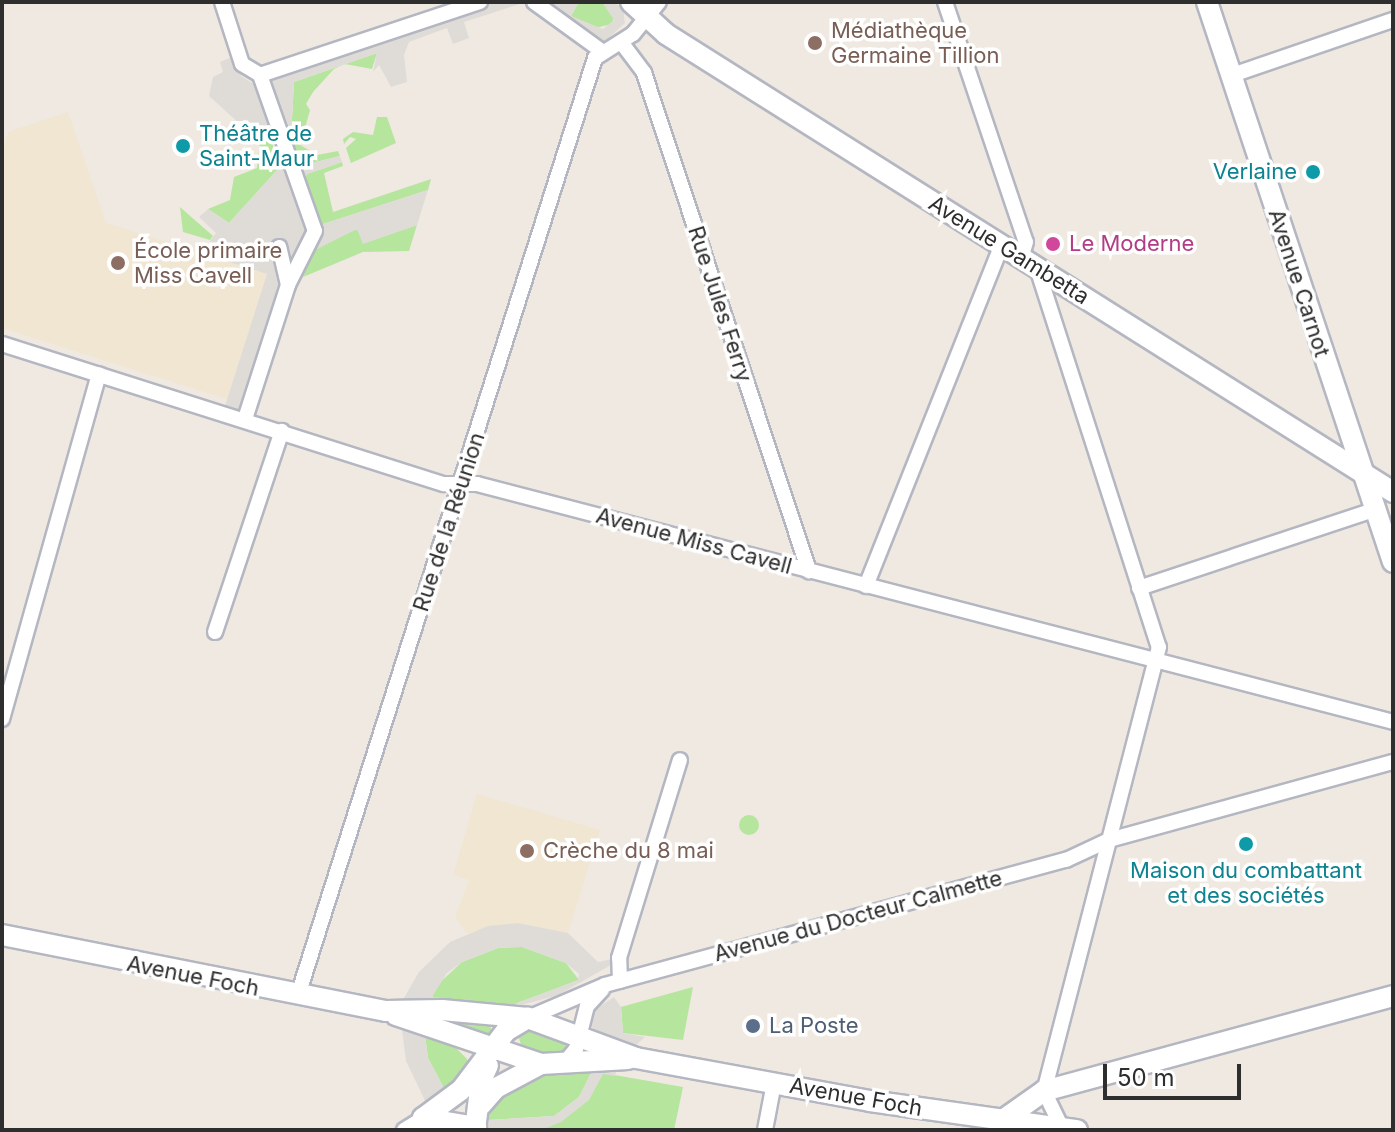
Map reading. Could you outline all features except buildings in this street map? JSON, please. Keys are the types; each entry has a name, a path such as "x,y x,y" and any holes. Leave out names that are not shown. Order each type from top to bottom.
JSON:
{"street":[{"path":"222,2 242,64 260,75 315,231 288,285 245,419"},
{"path":"260,75 480,2"},
{"path":"534,2 603,52 621,42 653,11"},
{"name":"Avenue Gambetta","path":"631,2 653,11 1001,246 1393,492"},
{"path":"945,2 1026,242 1029,263 1159,647 1044,1091 1069,1129"},
{"name":"Avenue Carnot","path":"1207,2 1393,562"},
{"path":"1232,75 1393,20"},
{"name":"Rue Jules Ferry","path":"621,42 644,73 809,571"},
{"name":"Rue de la Réunion","path":"298,995 595,58 603,52"},
{"path":"866,586 1001,246"},
{"path":"279,247 288,285"},
{"name":"Avenue Miss Cavell","path":"2,344 444,484 462,484 809,571 1393,722"},
{"path":"2,719 99,374"},
{"path":"215,632 282,431"},
{"path":"1139,588 1376,509"},
{"path":"565,1062 576,1049 587,1006 612,983 680,760"},
{"name":"Avenue du Docteur Calmette","path":"528,1018 612,983 1066,860 1109,840 1393,762"},
{"name":"Avenue Foch","path":"2,935 386,1011 541,1064 636,1058"},
{"path":"1003,1120 1044,1091 1393,996"},
{"name":"Avenue Foch","path":"386,1011 442,1010 528,1018 636,1058 1069,1129"},
{"path":"423,1118 476,1128 481,1105 481,1081 495,1050 506,1031 528,1018"},
{"path":"404,1130 461,1090 495,1050"},
{"path":"481,1105 496,1088 541,1064"},
{"path":"765,1130 774,1083"}],"shaded area":[{"path":"491,2 523,3 464,22 469,38 453,44 447,28 409,42 404,55 407,82 391,87 379,65 373,72 377,53 294,82 291,137 300,166 340,156 342,162 307,174 304,180 320,225 428,190 417,225 363,244 357,229 315,250 303,277 288,285 245,419 223,412 267,274 201,253 216,233 199,217 208,209 229,223 278,169 279,161 272,141 260,142 209,96 213,77 223,72 220,62 234,56 241,76 252,83"},
{"path":"539,2 579,2 571,16 603,29 614,20 602,2 613,2 623,8 625,23 602,44"},
{"name":"École primaire Miss Cavell","path":"68,112 106,223 268,273 227,399 2,328 2,152 8,132"},
{"name":"Crèche du 8 mai","path":"477,794 600,830 568,933 518,923 467,933 455,918 469,880 453,875"},
{"path":"518,923 568,933 598,962 612,959 611,965 558,995 511,1008 401,1003 419,972 450,942 488,926","holes":["522,947 566,963 579,974 578,980 512,1005 432,997 447,973 462,962 498,948"]},
{"path":"614,997 621,1007 623,1033 645,1037 635,1046 607,1038 589,1025 590,1013"},
{"path":"402,1030 425,1035 428,1058 447,1094 428,1107 406,1061"},
{"path":"594,1067 617,1069 615,1076 603,1074 589,1100 561,1122 546,1128 485,1130 487,1120 554,1116 579,1097"}],"green space":[{"path":"579,2 602,2 614,16 612,24 595,28 571,16"},
{"path":"377,53 372,69 345,64"},
{"path":"343,65 334,69 313,92 306,104 310,110 305,128 292,133 297,143 317,155 338,151 340,156 300,166 291,137 294,82"},
{"path":"377,117 387,117 396,143 351,163 346,148 356,139 350,137 344,144 343,139 353,132 373,135"},
{"path":"272,141 278,169 229,223 208,209 230,200 234,177 257,168 260,142"},
{"path":"342,162 343,166 324,173 333,212 431,179 428,190 320,225 304,180 307,174"},
{"path":"180,207 213,236 210,240 183,232"},
{"path":"417,225 409,251 363,252 303,277 315,250 332,238 358,229 364,243"},
{"path":"745,815 753,815 759,825 753,835 745,835 739,829 739,821"},
{"path":"522,947 566,963 579,980 512,1005 432,998 435,987 462,962 498,948"},
{"path":"693,987 683,1040 623,1033 621,1007"},
{"path":"429,1017 489,1024 492,1031 483,1038"},
{"path":"530,1028 566,1041 564,1053 553,1058 522,1048 518,1035"},
{"path":"425,1035 451,1043 467,1059 468,1068 447,1094 428,1058"},
{"path":"594,1067 579,1097 554,1116 487,1120 494,1100 531,1078"},
{"path":"603,1073 683,1087 674,1130 491,1130 561,1122"}],"place":[{"name":"Médiathèque Germaine Tillion","path":"815,43"},
{"name":"Théâtre de Saint-Maur","path":"183,146"},
{"name":"Verlaine","path":"1313,172"},
{"name":"Le Moderne","path":"1053,244"},
{"name":"École primaire Miss Cavell","path":"118,263"},
{"name":"Maison du combattant et des sociétés","path":"1246,844"},
{"name":"Crèche du 8 mai","path":"527,851"},
{"name":"La Poste","path":"753,1026"}]}
